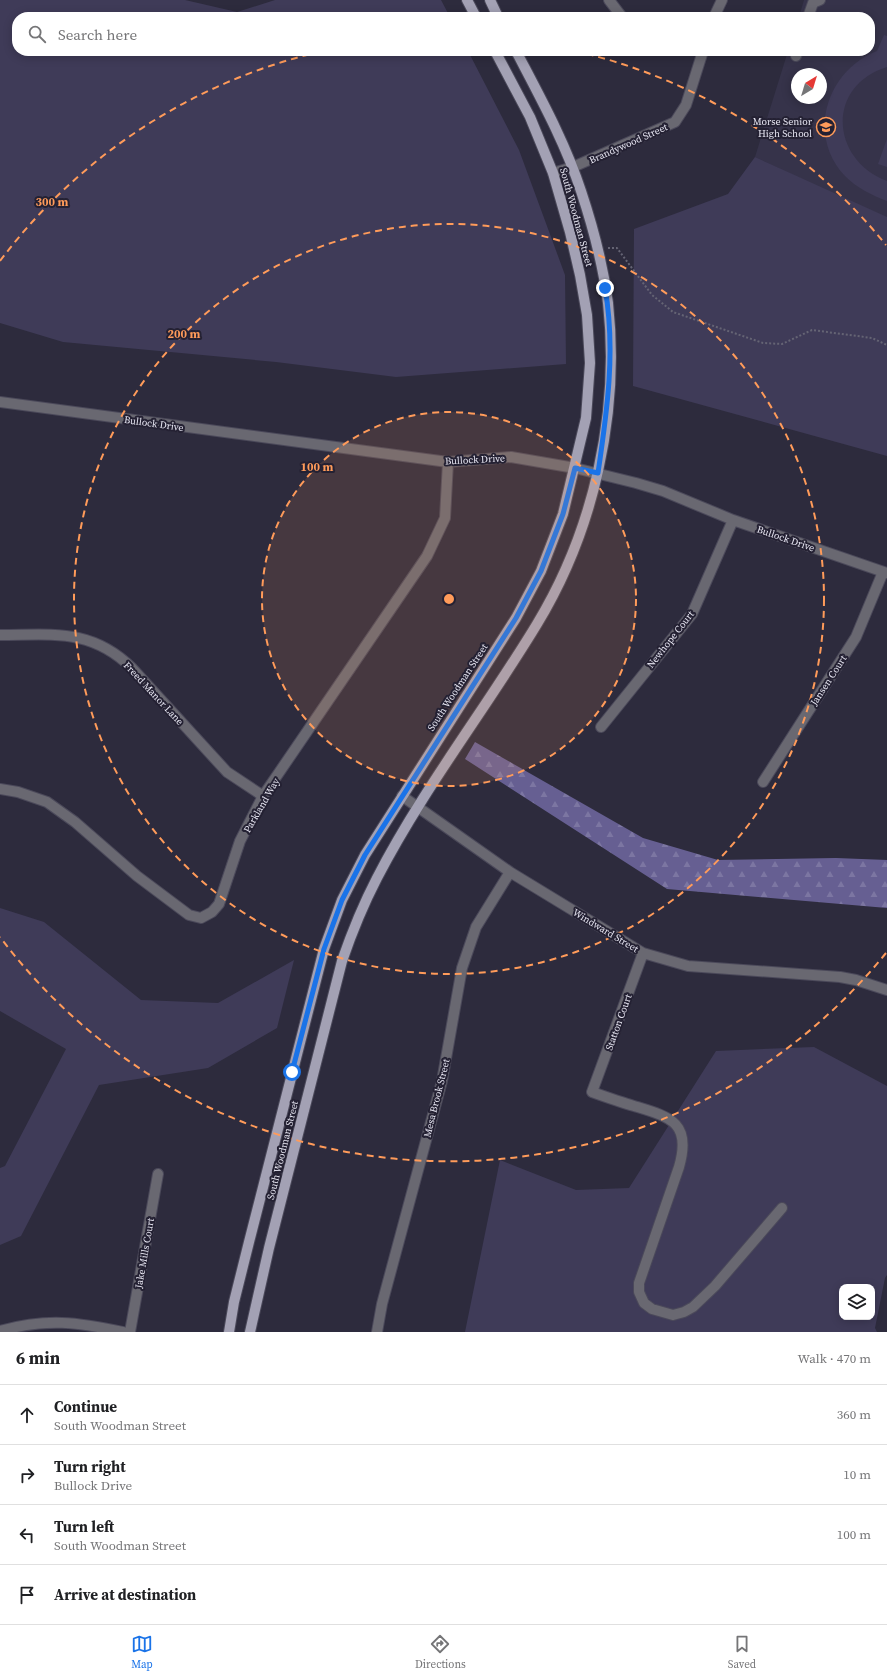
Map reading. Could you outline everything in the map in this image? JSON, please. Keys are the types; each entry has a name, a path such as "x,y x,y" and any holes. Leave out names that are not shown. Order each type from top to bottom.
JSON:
{"main road":[{"path":"467,0 473,12"},
{"path":"490,0 496,12"},
{"name":"South Woodman Street","path":"229,1332 234,1302 324,949 342,900 365,855 516,618 541,571 563,514 575,468 586,412 590,363 587,315 580,275 553,173 530,116 497,56"},
{"name":"South Woodman Street","path":"250,1332 269,1248 342,961 356,921 376,879 399,838 537,624 560,583 581,530 598,473 607,415 611,359 608,302 598,246 573,167 554,124 519,56"}],"street":[{"path":"609,0 618,12"},
{"path":"716,12 722,0"},
{"path":"810,12 813,3 820,0"},
{"name":"Brandywood Street","path":"553,173 573,167 675,122 686,105 699,56"},
{"name":"Bullock Drive","path":"0,402 448,462 512,457 575,468 663,491 733,520 885,573"},
{"name":"Parkland Way","path":"0,789 18,792 48,802 75,822 154,889 189,915 201,918 212,912 219,904 240,841 263,796 427,556 445,518 448,462"},
{"name":"Newhope Court","path":"601,727 692,614 733,520"},
{"name":"Jansen Court","path":"763,782 856,637 885,573"},
{"name":"Freed Manor Lane","path":"0,635 63,635 85,639 105,647 124,660 132,668 227,772 263,796"},
{"name":"Windward Street","path":"402,796 510,872 643,953 688,966 840,977 887,990"},
{"name":"Mesa Brook Street","path":"377,1332 382,1304 442,1081 462,968 476,927 510,872"},
{"name":"Statton Court","path":"643,953 592,1092 667,1117 680,1130 682,1137 682,1156 679,1167 639,1283 639,1292 644,1303 652,1309 673,1315 693,1306 715,1286 782,1208"},
{"name":"Jake Mills Court","path":"130,1332 158,1174"},
{"path":"0,1331 37,1323 67,1322 86,1324 123,1332"}],"path":[{"path":"598,246 617,248 652,295 673,312 718,328 763,343 782,344 812,330 872,338 887,345"}],"shaded area":[{"path":"0,0 185,0 237,12 12,12 12,56 471,56 519,150 565,275 566,364 396,377 276,362 63,342 0,323"},
{"path":"275,0 441,0 447,12 237,12"},
{"name":"Morse Senior High School","path":"804,0 887,0 887,220 755,157 786,56 875,56 875,12 800,12"},
{"path":"884,35 887,36 887,67 867,76 853,90 845,106 843,123 846,140 854,157 868,171 887,181 887,201 864,191 845,176 833,160 827,142 825,123 828,105 835,88 845,73 860,60 868,56 875,56 875,52 877,51"},
{"path":"887,139 887,167 878,164"},
{"path":"755,157 887,217 887,456 633,386 634,229 728,194"},
{"path":"0,908 44,922 141,1000 218,1003 294,960 277,1028 208,1068 99,1085 21,1236 0,1245 0,1168 5,1166 66,1049 0,1011"},
{"path":"814,1047 887,1086 887,1275 885,1278 875,1328 877,1332 465,1332 500,1160 576,1190 629,1188 716,1051"}],"green space":[{"path":"475,742 643,838 718,860 836,858 887,860 887,908 667,889 465,759"}],"place":[{"name":"Morse Senior High School","path":"826,127"}],"route":[{"path":"292,1072 324,949 342,900 365,855 516,618 541,571 563,514 575,468 598,473 607,415 611,359 608,302 605,288"}]}
